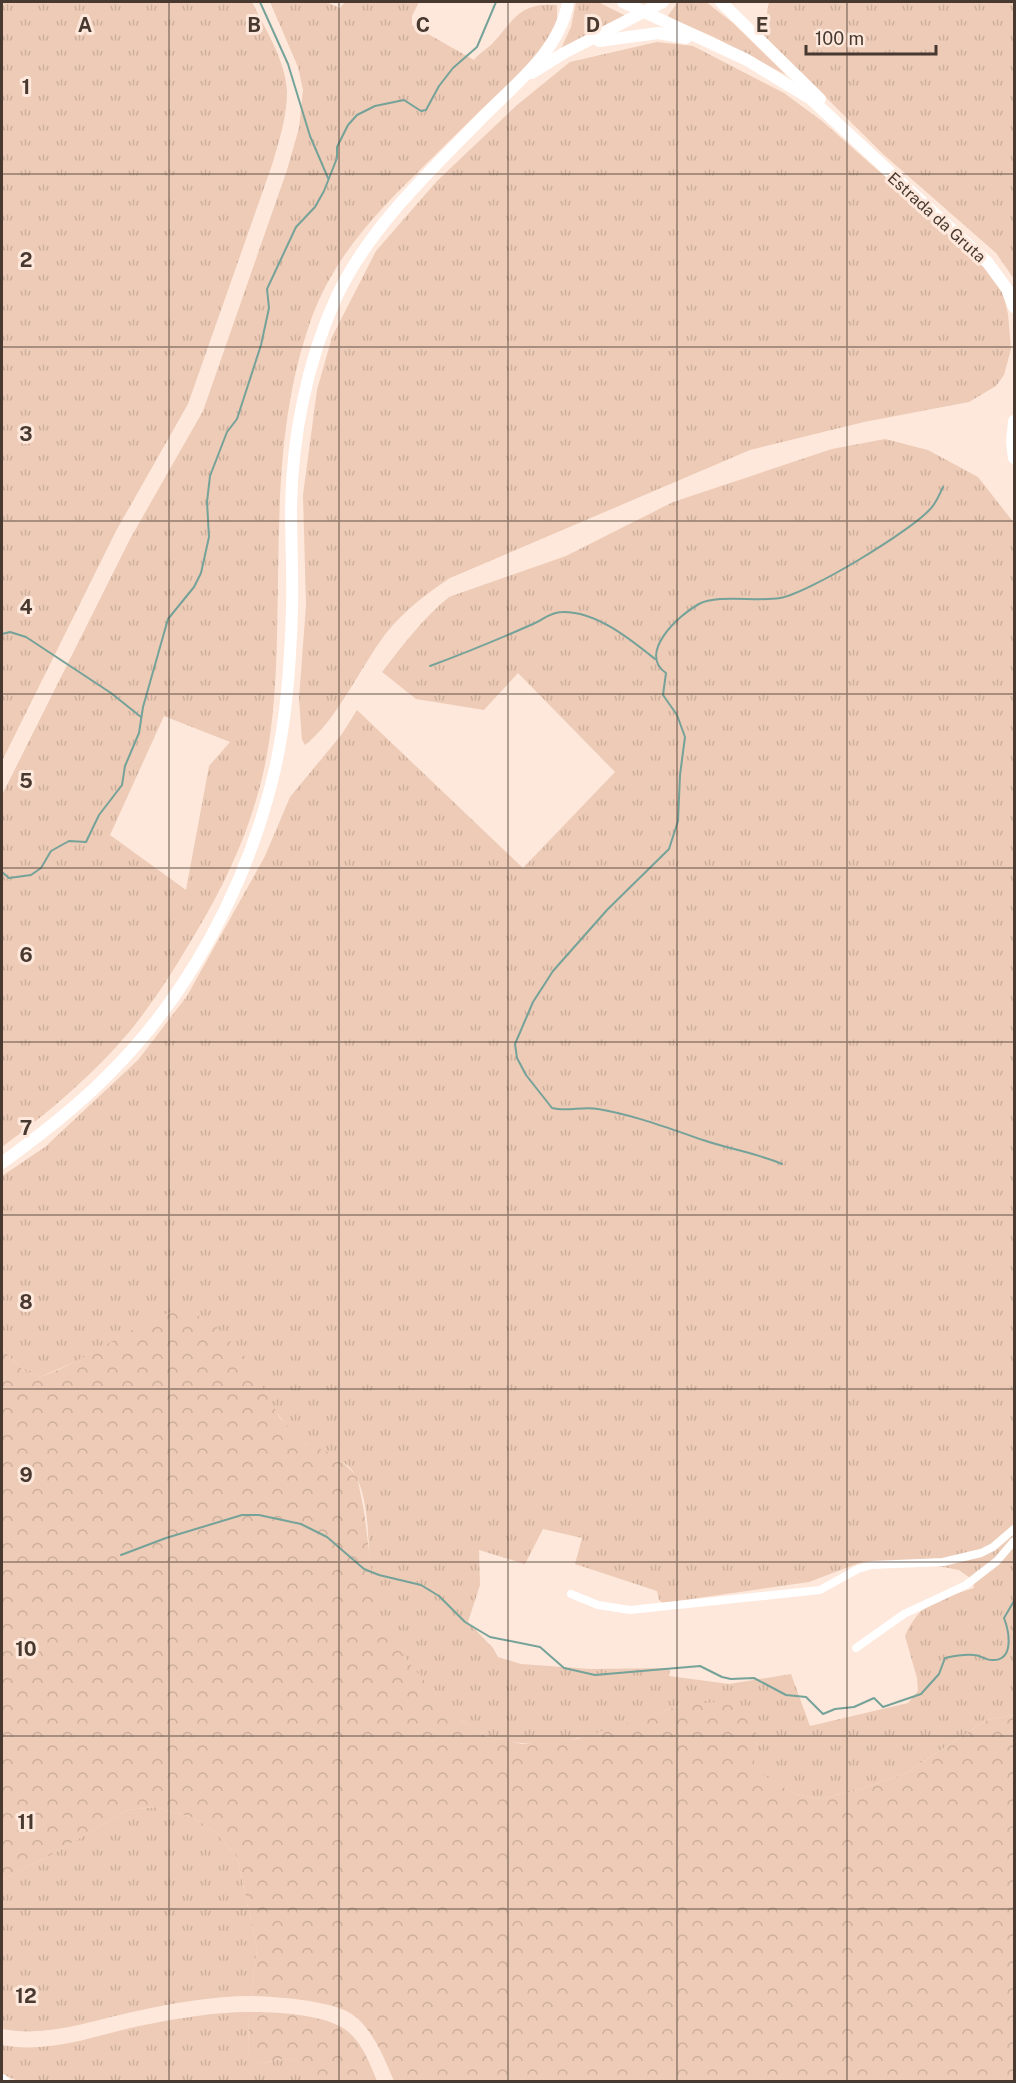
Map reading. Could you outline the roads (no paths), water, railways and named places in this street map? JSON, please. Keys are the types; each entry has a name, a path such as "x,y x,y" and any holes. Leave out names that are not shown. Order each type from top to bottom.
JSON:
{"main road":[{"path":"622,2 785,81 811,99 849,134"},
{"path":"516,84 580,45 663,2"},
{"path":"721,2 804,81 849,134"},
{"path":"2,1163 79,1102 112,1071 139,1040 189,973 231,897 260,822 279,752 290,662 293,468 311,365 321,332 349,273 372,237 436,165 516,84 555,37 567,4"},
{"path":"580,45 658,33 713,45"},
{"name":"Estrada da Gruta","path":"849,134 988,263 1003,282 1014,307"},
{"path":"1014,421 1012,442 1014,458"}],"street":[{"path":"571,1594 598,1605 630,1610 820,1590 872,1564 943,1562 981,1553 993,1547 1014,1529"},
{"path":"856,1648 904,1614 966,1585 991,1566 1014,1541"}],"waterway":[{"path":"260,2 288,64 310,136 328,178"},
{"path":"2,872 9,878 31,875 41,868 51,851 69,841 86,842 99,815 122,785 125,766 139,733 143,707 168,619 194,587 201,573 209,537 207,502 210,476 227,432 237,419 261,345 269,308 267,289 296,227 315,207 324,191 337,158 337,147 348,125 357,115 375,106 404,100 421,111 426,110 439,86 453,68 477,47 496,2"},
{"path":"782,1164 625,1115 592,1108 552,1108 526,1075 517,1058 515,1044 533,1002 553,971 607,910 669,849 678,821 680,775 685,737 677,715 663,695 666,673 658,665 656,655 658,645 664,635 691,609 707,601 780,598 813,585 860,559 905,530 934,505 943,487"},
{"path":"430,666 558,612 575,613 600,621 624,635 655,659"},
{"path":"2,634 10,632 26,637 111,693 141,717"},
{"path":"121,1555 166,1538 242,1515 259,1515 301,1524 327,1537 364,1569 421,1585 439,1596 465,1622 490,1637 540,1647 564,1668 595,1675 700,1666 722,1677 754,1678 786,1695 806,1697 823,1714 835,1709 854,1707 874,1698 883,1707 921,1694 939,1674 945,1658 976,1655 989,1660 999,1659 1007,1651 1008,1637 1004,1618 1014,1601"}]}
